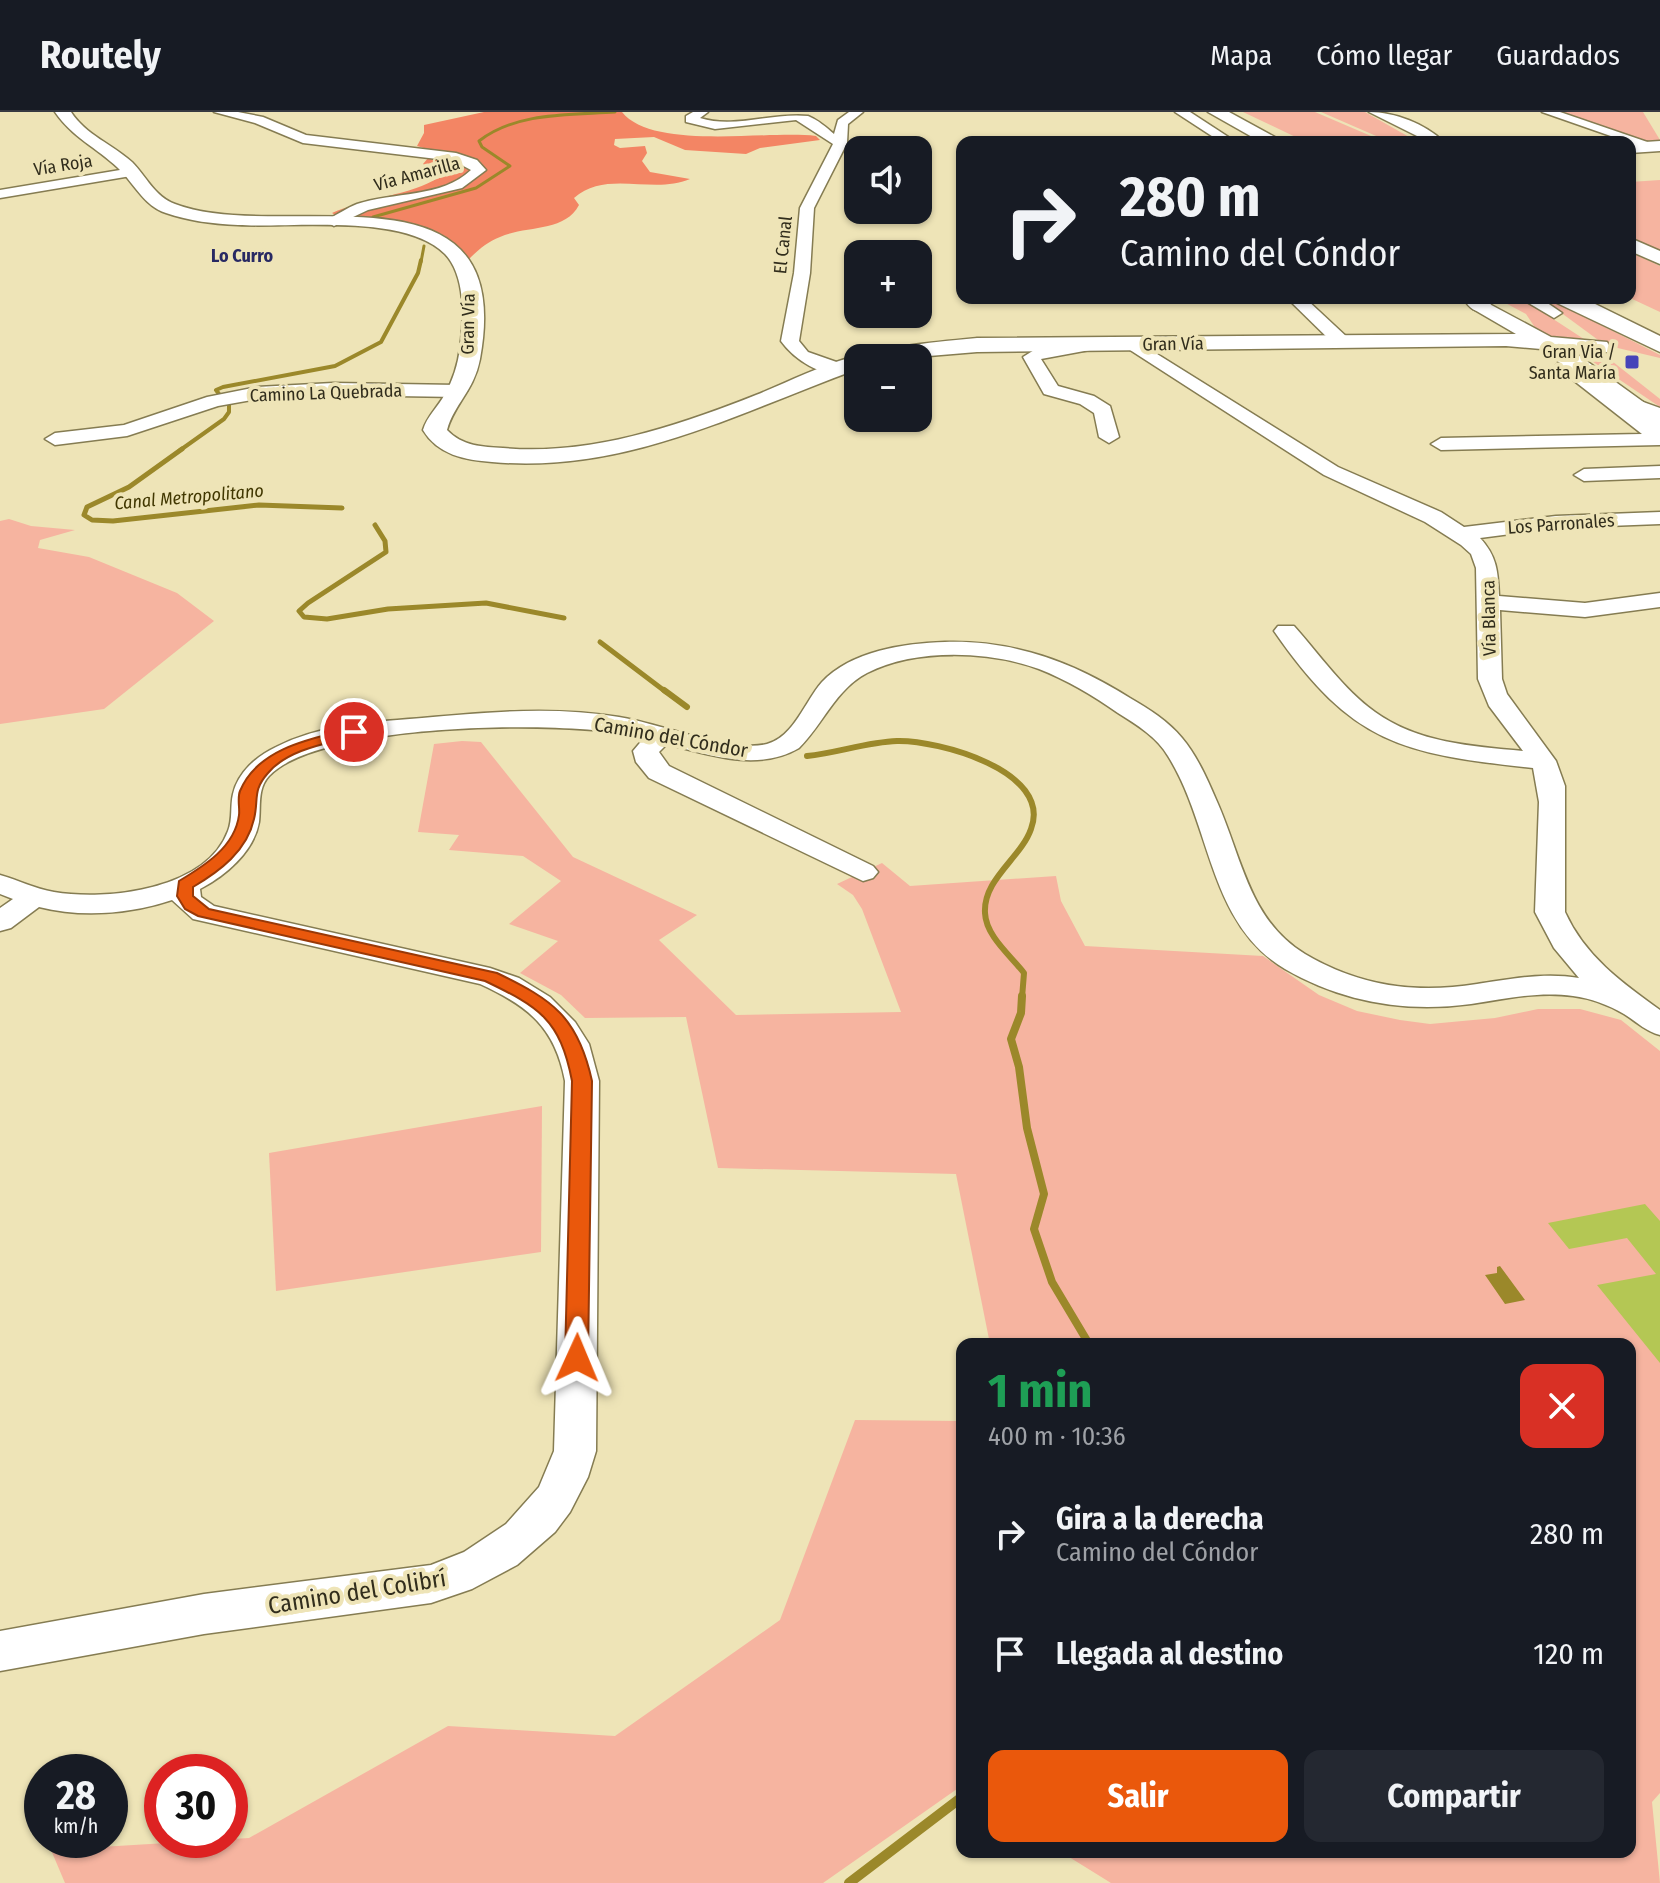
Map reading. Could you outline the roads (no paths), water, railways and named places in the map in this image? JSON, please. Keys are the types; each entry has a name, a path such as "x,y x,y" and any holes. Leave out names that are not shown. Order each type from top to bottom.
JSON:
{"highway":[{"path":"1200,112 1254,136"},
{"path":"1216,112 1255,136"},
{"path":"1599,304 1660,334"},
{"path":"1560,306 1660,345"},
{"path":"1599,347 1660,360"},
{"path":"1626,402 1660,417"}],"main road":[{"name":"Gran Vía","path":"63,112 81,134 132,172 156,202 179,212 222,218 377,225 420,233 443,242 455,253 469,283 472,309 469,358 458,391 435,430 442,440 478,453 534,457 590,450 686,427 749,406 844,367"},
{"path":"1636,149 1657,147"},
{"path":"1636,247 1660,258"},
{"path":"1480,304 1544,341 1568,363 1660,425"},
{"path":"1560,306 1599,347 1622,364"},
{"path":"1483,340 1505,333 1508,321"},
{"name":"Gran Vía","path":"1483,340 1540,350 1568,363"},
{"name":"Gran Vía","path":"932,348 1483,340 1544,341 1599,347"},
{"path":"1626,402 1660,410"}],"street":[{"name":"Vía Amarilla","path":"220,112 259,120 303,139 456,157 472,163 479,170 472,178 448,188 370,205 334,222"},
{"path":"702,112 690,119 713,124 775,115 800,117 841,143"},
{"name":"El Canal","path":"844,364 802,356 790,341 802,273 807,208 841,143 842,123 857,112"},
{"path":"1181,112 1220,136"},
{"path":"1373,112 1416,136"},
{"path":"1373,112 1411,126 1428,136"},
{"path":"1548,112 1623,136"},
{"path":"1636,140 1657,147"},
{"name":"Vía Roja","path":"0,194 132,172"},
{"path":"1301,304 1342,342"},
{"path":"1093,344 1045,351 1032,357 1051,390 1087,400 1103,410 1109,437"},
{"name":"Vía Blanca","path":"1133,344 1331,471 1433,517 1462,534 1485,559 1493,691 1505,716 1543,761 1552,787 1550,912 1560,937 1588,972 1660,1025"},
{"path":"1568,363 1660,439"},
{"name":"Camino La Quebrada","path":"55,439 127,430 214,401 257,393 333,389 458,391"},
{"path":"1441,444 1660,439"},
{"path":"1584,475 1660,472"},
{"name":"Los Parronales","path":"1462,534 1556,522 1660,518"},
{"path":"1490,602 1585,610 1660,600"},
{"path":"1286,631 1354,707 1389,731 1437,747 1543,761"},
{"name":"Camino del Cóndor","path":"0,884 34,897 66,903 104,903 146,897 185,885 201,877 233,848 244,827 247,792 256,775 286,752 313,741 354,732 540,719 598,722 743,751 768,752 790,744 833,686 872,663 919,652 953,649 989,651 1054,666 1148,721 1177,748 1207,807 1248,916 1266,940 1295,961 1354,987 1398,997 1459,995 1521,984 1562,983 1587,987 1633,1006"},
{"path":"661,734 646,751 649,762 659,772 863,872"},
{"name":"Camino del Colibrí","path":"0,1651 204,1614 431,1584 456,1577 502,1554 538,1523 563,1488 575,1451 582,1081 580,1064 568,1034 537,1001 490,977 204,913 187,901 185,885"},
{"path":"0,922 34,897"},
{"name":"Camino del Cóndor","path":"1521,984 1546,968 1559,948 1560,937"}],"waterway":[{"name":"Canal Metropolitano","path":"387,220 373,217 476,188 510,166 482,147 479,141 494,132 544,117 615,112"},
{"name":"Canal Metropolitano","path":"421,262 424,246"},
{"name":"Canal Metropolitano","path":"222,398 216,390 223,387 335,366 381,342 418,273 421,260"},
{"name":"Canal Metropolitano","path":"179,451 224,419 229,412 229,403"},
{"name":"Canal Metropolitano","path":"182,449 129,487 87,507 84,515 92,520 113,521 259,505 342,508"},
{"name":"Canal Metropolitano","path":"375,525 385,541 386,552 308,603 299,611 304,617 327,619 388,609 486,603 564,618"},
{"name":"Canal Metropolitano","path":"600,642 666,692"},
{"name":"Canal Metropolitano","path":"664,690 687,707"},
{"name":"Canal Metropolitano","path":"807,756 886,742 915,742 963,753 988,763 1009,775 1025,791 1033,809 1031,829 996,879 986,901 985,913 994,937 1024,973 1022,998"},
{"name":"Canal Metropolitano","path":"1022,996 1021,1013 1011,1039 1019,1067 1027,1128 1044,1194 1034,1229 1052,1282 1085,1338"},
{"name":"Canal Metropolitano","path":"849,1883 956,1802"}],"place":[{"name":"Gran Via / Santa María","path":"1632,362"}],"district":[{"name":"Lo Curro","path":"242,256"}]}
